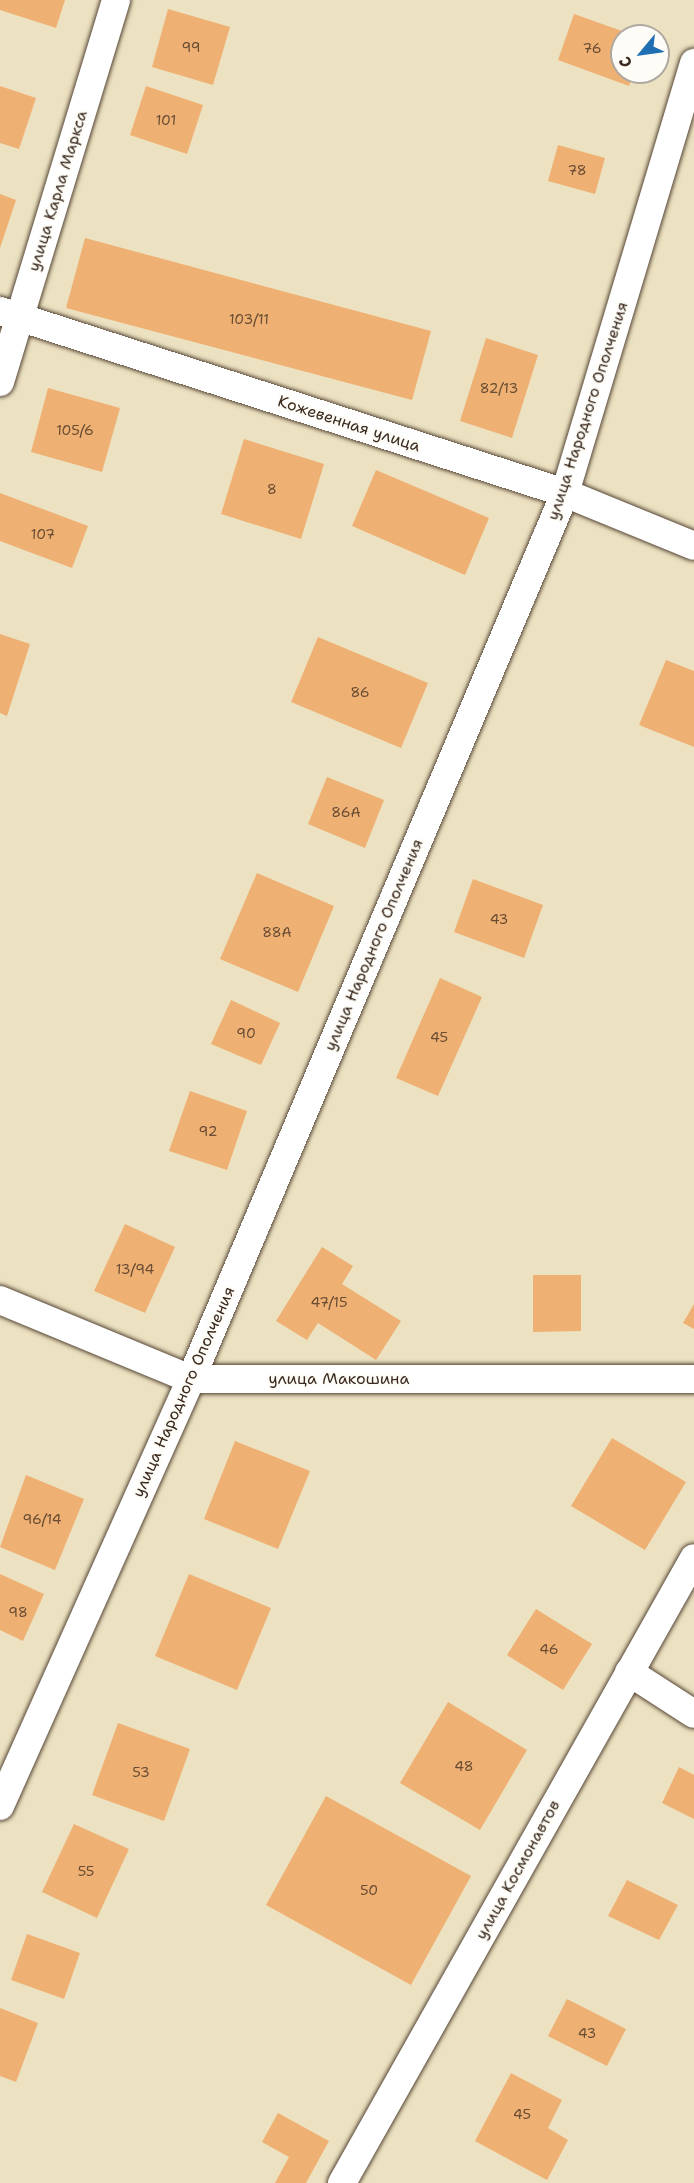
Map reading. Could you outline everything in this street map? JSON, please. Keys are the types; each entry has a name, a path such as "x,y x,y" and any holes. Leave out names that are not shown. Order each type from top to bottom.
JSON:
{"street":[{"name":"улица Карла Маркса","path":"0,382 10,314 116,0"},
{"name":"улица Народного Ополчения","path":"0,1806 191,1379 565,493 694,63"},
{"name":"Кожевенная улица","path":"10,314 565,493 694,546"},
{"name":"улица Макошина","path":"0,1300 191,1379 694,1379"},
{"name":"улица Космонавтов","path":"342,2183 694,1558"},
{"path":"629,1672 694,1714"}],"building":[{"path":"0,0 65,0 56,28 0,10"},
{"path":"168,9 230,27 213,85 152,67"},
{"path":"574,14 610,27 610,79 558,60"},
{"path":"0,86 36,98 19,149 0,143"},
{"path":"146,86 203,105 187,154 130,135"},
{"path":"558,145 605,158 595,194 548,181"},
{"path":"0,194 16,200 0,248"},
{"path":"85,238 431,331 412,400 66,308"},
{"path":"486,338 538,355 512,438 460,421"},
{"path":"48,388 120,408 102,472 31,452"},
{"path":"244,439 324,464 301,539 221,514"},
{"path":"376,470 489,518 465,575 352,526"},
{"path":"0,493 88,526 72,568 0,541"},
{"path":"0,634 30,644 7,716 0,713"},
{"path":"318,637 428,683 401,748 291,702"},
{"path":"666,660 694,671 694,747 639,725"},
{"path":"327,777 384,800 365,848 308,824"},
{"path":"257,873 334,906 298,992 220,959"},
{"path":"473,879 543,905 524,958 454,932"},
{"path":"440,978 482,997 438,1096 396,1078"},
{"path":"231,1000 280,1023 261,1065 211,1044"},
{"path":"190,1091 247,1111 227,1170 169,1151"},
{"path":"125,1224 175,1247 145,1313 94,1291"},
{"path":"322,1247 353,1266 342,1284 401,1321 376,1360 318,1323 307,1340 276,1321"},
{"path":"533,1275 581,1275 581,1331 533,1332"},
{"path":"694,1304 694,1329 683,1323"},
{"path":"612,1438 686,1482 645,1550 571,1506"},
{"path":"235,1441 310,1471 278,1549 204,1519"},
{"path":"26,1475 84,1499 55,1570 0,1547"},
{"path":"0,1574 44,1594 23,1641 0,1630"},
{"path":"189,1574 271,1608 237,1690 155,1656"},
{"path":"536,1609 592,1644 563,1690 507,1655"},
{"path":"448,1702 527,1750 480,1830 400,1783"},
{"path":"118,1723 190,1749 164,1821 92,1795"},
{"path":"679,1767 694,1775 694,1819 662,1803"},
{"path":"326,1796 471,1876 411,1985 266,1905"},
{"path":"74,1824 129,1849 97,1918 42,1892"},
{"path":"627,1880 678,1905 659,1940 608,1916"},
{"path":"27,1934 80,1953 64,1999 11,1980"},
{"path":"567,1999 626,2029 607,2066 548,2036"},
{"path":"0,2008 38,2023 16,2082 0,2076"},
{"path":"511,2073 562,2100 548,2128 568,2140 547,2180 475,2141"},
{"path":"278,2113 329,2141 306,2183 275,2183 289,2157 262,2142"}]}
